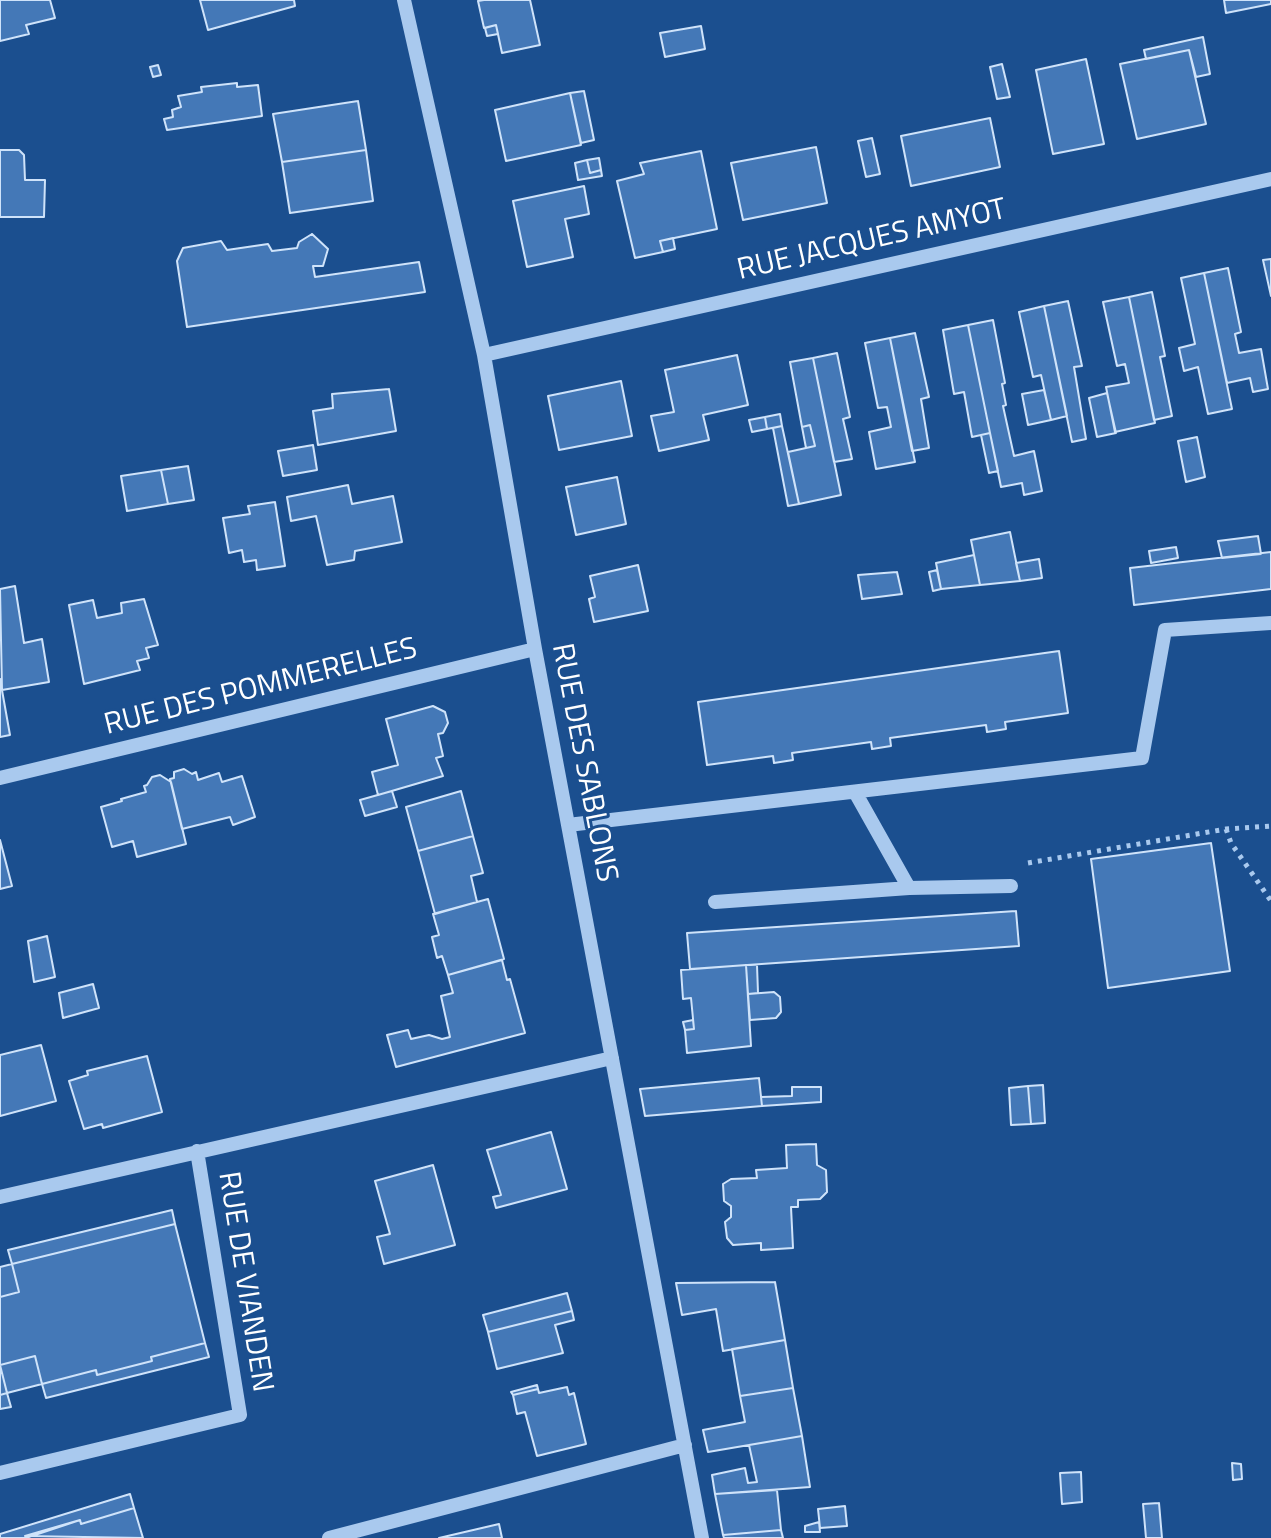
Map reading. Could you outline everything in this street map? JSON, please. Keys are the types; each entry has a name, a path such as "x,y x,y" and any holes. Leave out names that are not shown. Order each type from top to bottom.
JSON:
{"street":[{"name":"RUE DES SABLONS","path":"404,0 484,355 535,649 702,1538"},
{"name":"RUE JACQUES AMYOT","path":"484,355 1271,179"},
{"path":"568,825 1142,758 1165,630 1271,623"},
{"name":"RUE DES POMMERELLES","path":"0,778 535,649"},
{"path":"855,792 909,888"},
{"path":"715,902 909,888 1011,886"},
{"name":"RUE DE VIANDEN","path":"0,1197 612,1058"},
{"name":"RUE DE VIANDEN","path":"0,1473 240,1415 197,1151"},
{"path":"329,1538 685,1445"}],"path":[{"path":"1020,864 1226,829 1271,826"},
{"path":"1226,829 1231,843 1271,901"}],"building":[{"path":"0,0 50,0 55,18 26,25 29,34 0,41"},
{"path":"200,0 294,0 295,6 208,30"},
{"path":"530,0 540,45 502,53 496,25 484,28 478,1"},
{"path":"1224,0 1271,0 1271,4 1226,13"},
{"path":"496,25 498,34 487,36 485,28"},
{"path":"701,26 705,49 665,57 660,33"},
{"path":"1203,37 1210,74 1196,77 1189,50 1146,59 1144,50"},
{"path":"1189,50 1206,124 1137,139 1120,64"},
{"path":"1086,59 1104,144 1053,154 1036,70"},
{"path":"1002,64 1010,97 997,99 990,67"},
{"path":"158,65 161,75 153,77 150,67"},
{"path":"237,83 237,87 258,85 262,116 167,130 164,119 173,117 172,110 181,107 178,96 202,92 201,87"},
{"path":"584,91 594,140 581,143 570,93"},
{"path":"570,93 581,145 506,161 495,110"},
{"path":"358,101 366,150 282,162 273,114"},
{"path":"990,118 1000,167 911,186 901,136"},
{"path":"872,138 880,174 866,177 858,141"},
{"path":"816,147 827,203 743,220 731,163"},
{"path":"0,150 19,150 24,155 25,180 45,180 44,217 0,217"},
{"path":"366,150 373,201 290,213 282,162"},
{"path":"701,151 717,229 660,241 663,252 635,258 617,181 644,174 640,163"},
{"path":"599,158 601,170 590,173 587,160"},
{"path":"587,160 590,173 601,170 602,176 578,180 575,163"},
{"path":"584,186 589,214 565,219 573,257 527,267 513,201"},
{"path":"312,234 328,249 323,266 313,266 315,277 419,262 425,292 187,327 177,261 183,248 221,241 227,250 268,244 272,251 297,248 299,242"},
{"path":"673,238 675,249 663,252 660,241"},
{"path":"1271,259 1271,296 1263,260"},
{"path":"1228,268 1241,332 1235,334 1239,353 1261,349 1268,389 1253,392 1250,378 1227,383 1204,273"},
{"path":"1204,273 1232,409 1208,414 1198,367 1184,371 1179,348 1195,344 1181,278"},
{"path":"1152,292 1165,356 1160,357 1172,416 1154,420 1129,297"},
{"path":"1129,297 1155,423 1115,432 1106,387 1129,383 1125,364 1117,366 1103,302"},
{"path":"1068,301 1082,366 1074,367 1086,439 1072,442 1044,306"},
{"path":"1044,306 1067,416 1051,420 1041,375 1033,377 1019,312"},
{"path":"993,320 1005,383 1002,384 1006,405 1003,406 1014,456 1034,451 1042,491 1024,495 1022,483 1001,487 968,325"},
{"path":"968,325 990,433 972,437 964,392 954,394 943,330"},
{"path":"915,333 929,397 921,399 929,448 912,451 890,338"},
{"path":"890,338 915,462 876,469 869,432 891,427 887,407 878,408 865,343"},
{"path":"837,353 850,417 843,419 852,459 834,462 813,358"},
{"path":"737,355 748,405 703,415 709,440 659,451 651,416 674,412 665,370"},
{"path":"813,358 841,495 799,504 788,452 815,446 810,425 802,427 790,362"},
{"path":"621,381 632,436 559,450 548,396"},
{"path":"389,389 396,431 318,445 313,411 333,408 332,394"},
{"path":"1044,390 1051,420 1028,425 1022,394"},
{"path":"1107,393 1116,433 1097,437 1089,398"},
{"path":"780,414 782,426 767,429 765,417"},
{"path":"765,417 767,429 752,432 749,420"},
{"path":"810,425 815,446 806,448 802,427"},
{"path":"782,426 799,504 788,506 773,428"},
{"path":"990,433 998,471 989,473 981,435"},
{"path":"1197,437 1205,477 1186,482 1178,441"},
{"path":"313,445 317,470 283,476 278,451"},
{"path":"188,466 194,500 168,504 161,470"},
{"path":"161,470 168,504 127,511 121,476"},
{"path":"617,477 626,524 576,535 566,487"},
{"path":"348,485 352,504 393,496 402,542 355,551 354,560 327,565 316,516 291,521 287,497"},
{"path":"275,502 285,566 257,570 256,560 244,562 242,550 229,553 223,518 250,514 248,506"},
{"path":"1010,532 1020,581 980,585 971,540"},
{"path":"1258,536 1261,554 1222,558 1218,541"},
{"path":"1176,547 1178,558 1151,563 1149,551"},
{"path":"1271,552 1271,589 1134,605 1130,568"},
{"path":"974,555 980,585 941,589 936,563"},
{"path":"1039,559 1042,578 1020,581 1016,563"},
{"path":"638,565 648,611 594,622 589,599 595,597 590,576"},
{"path":"937,570 941,589 933,591 929,572"},
{"path":"897,572 902,594 862,599 858,575"},
{"path":"15,586 24,643 42,639 49,682 2,690 0,589"},
{"path":"144,599 158,645 146,648 149,658 137,661 140,670 84,684 69,605 93,600 97,618 122,613 121,603"},
{"path":"1059,651 1068,713 1005,722 1006,729 987,732 986,725 890,738 891,746 872,749 871,742 792,753 793,760 774,763 773,756 707,765 698,702"},
{"path":"0,679 10,735 0,737"},
{"path":"433,706 445,712 448,723 443,733 438,734 443,756 436,758 443,776 378,795 372,772 398,765 386,719"},
{"path":"184,769 192,774 196,772 198,780 219,773 222,782 242,776 255,817 233,825 230,817 182,829 170,779 174,778 174,772"},
{"path":"160,775 171,782 186,844 137,857 133,841 112,847 101,807 146,792 144,786 152,777"},
{"path":"392,791 397,807 365,816 360,800"},
{"path":"461,791 473,836 418,851 406,807"},
{"path":"473,836 483,873 471,876 477,902 435,914 418,851"},
{"path":"0,840 12,886 0,889"},
{"path":"1211,843 1230,971 1108,988 1091,859"},
{"path":"488,899 504,959 448,975 442,956 437,958 432,937 439,935 433,914"},
{"path":"1016,911 1019,946 690,969 687,933"},
{"path":"47,936 55,977 34,982 28,941"},
{"path":"502,960 525,1033 396,1067 387,1035 408,1030 411,1039 429,1035 442,1039 450,1037 441,996 453,993 448,975"},
{"path":"746,965 751,1046 687,1053 685,1030 694,1029 691,998 683,999 681,970"},
{"path":"746,965 757,965 758,993 748,994"},
{"path":"93,984 99,1008 63,1018 59,993"},
{"path":"774,992 780,997 781,1012 776,1018 750,1020 748,994"},
{"path":"693,1020 694,1029 685,1030 683,1022"},
{"path":"41,1045 56,1101 0,1116 0,1055"},
{"path":"147,1056 162,1112 103,1128 102,1124 84,1129 69,1081 88,1075 87,1071"},
{"path":"759,1078 762,1106 645,1116 640,1089"},
{"path":"1043,1085 1045,1123 1031,1124 1028,1086"},
{"path":"1028,1086 1031,1124 1011,1125 1009,1088"},
{"path":"792,1087 821,1087 821,1102 762,1106 761,1097 792,1096"},
{"path":"551,1132 567,1189 496,1208 493,1197 501,1195 487,1150"},
{"path":"816,1144 817,1165 826,1170 827,1192 820,1199 798,1200 798,1207 791,1207 793,1248 761,1250 761,1243 733,1245 727,1238 725,1222 731,1217 731,1206 724,1201 723,1184 731,1179 757,1178 756,1170 787,1168 786,1145"},
{"path":"433,1165 455,1245 384,1264 377,1237 390,1234 375,1181"},
{"path":"172,1210 175,1224 12,1264 8,1250"},
{"path":"175,1224 205,1343 97,1375 96,1370 42,1384 35,1356 0,1365 0,1297 19,1292 12,1264"},
{"path":"12,1264 19,1292 0,1297 0,1267"},
{"path":"775,1282 785,1340 723,1351 716,1309 682,1315 676,1283"},
{"path":"567,1293 572,1311 488,1332 483,1315"},
{"path":"572,1311 574,1320 555,1325 563,1353 497,1369 488,1332"},
{"path":"785,1340 793,1388 740,1396 732,1349"},
{"path":"205,1343 209,1357 46,1398 42,1384 96,1370 97,1375"},
{"path":"35,1356 42,1384 7,1393 0,1365"},
{"path":"0,1365 7,1393 0,1395"},
{"path":"537,1385 538,1389 513,1395 511,1392"},
{"path":"567,1387 569,1395 574,1393 586,1444 537,1456 525,1412 517,1414 513,1395"},
{"path":"793,1388 802,1436 708,1452 703,1430 745,1422 740,1396"},
{"path":"7,1393 11,1407 0,1409 0,1395"},
{"path":"802,1436 810,1487 715,1494 712,1475 745,1468 748,1483 757,1482 749,1445"},
{"path":"1232,1463 1241,1464 1242,1479 1233,1480"},
{"path":"1081,1472 1082,1502 1062,1504 1060,1473"},
{"path":"777,1490 781,1530 723,1535 715,1494"},
{"path":"130,1494 134,1508 81,1524 80,1520 26,1538 0,1538 0,1534"},
{"path":"1159,1503 1162,1538 1146,1538 1143,1504"},
{"path":"845,1506 847,1526 820,1528 818,1509"},
{"path":"134,1508 143,1538 25,1536 80,1520 81,1524"},
{"path":"819,1522 820,1532 805,1532 805,1526"},
{"path":"499,1524 502,1538 439,1538"},
{"path":"781,1530 783,1538 724,1538 723,1535"}]}
